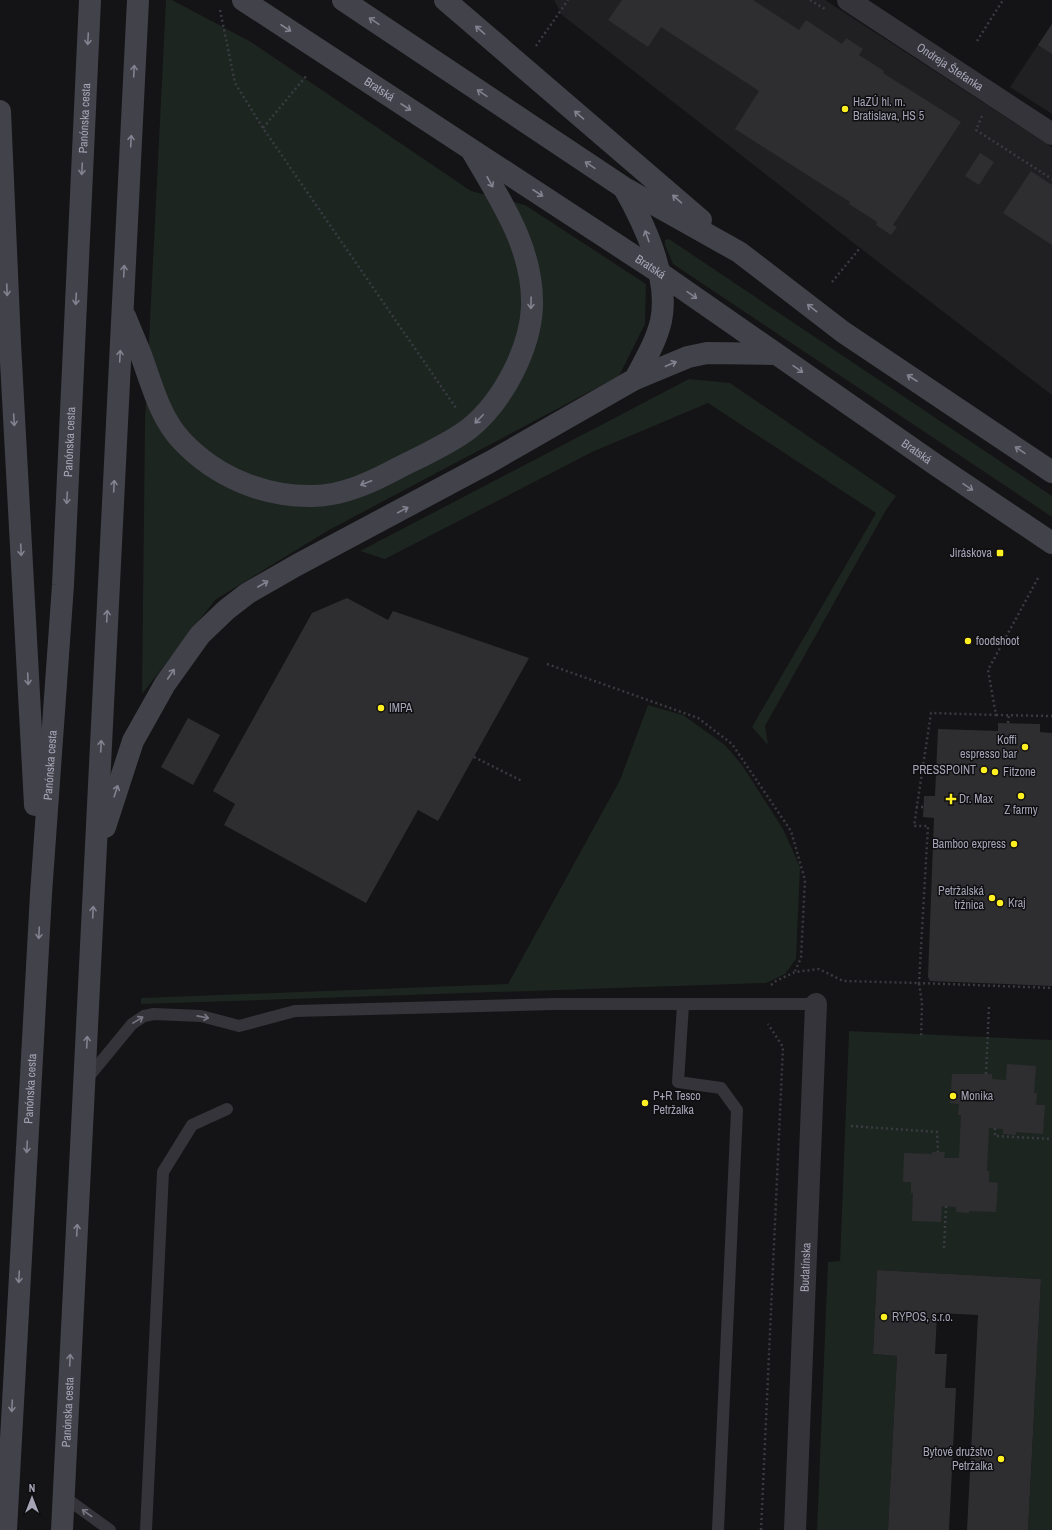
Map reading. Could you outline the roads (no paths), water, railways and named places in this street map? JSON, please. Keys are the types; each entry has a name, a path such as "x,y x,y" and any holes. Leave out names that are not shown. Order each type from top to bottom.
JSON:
{"main road":[{"name":"Panónska cesta","path":"6,1530 9,1451 41,894 63,585 90,0"},
{"name":"Panónska cesta","path":"62,1530 138,0"},
{"path":"343,0 623,187 738,252"},
{"path":"446,0 738,252 843,332 1052,472"},
{"name":"Bratská","path":"248,3 660,273 1052,543"},
{"path":"0,111 11,367 41,894"},
{"path":"122,310 142,357 150,384 171,427 192,451 214,468 249,486 270,492 297,496 320,496 343,491 393,471 470,428 484,414 512,373 525,341 532,306 531,284 527,262 513,223 471,148"},
{"path":"623,187 640,216 660,273 663,301 661,320 653,346 635,379"},
{"path":"96,855 137,731 171,673 200,635 226,610 248,593 297,565 490,462 635,379 684,359 708,353 776,354"}],"street":[{"name":"Ondreja Štefanka","path":"848,0 1052,134"},
{"name":"Budatínska","path":"794,1530 816,1004"},
{"path":"0,1476 9,1451"}],"lane":[{"path":"85,1080 126,1030 144,1016 167,1014 201,1016 239,1026 295,1011 555,1004 816,1004"},
{"path":"683,1005 678,1082 721,1088 737,1110 718,1530"},
{"path":"146,1530 163,1172 192,1125 227,1109"},
{"path":"63,1496 110,1530"}],"place":[{"name":"HaZÚ hl. m. Bratislava, HS 5","path":"845,109"},
{"name":"Jiráskova","path":"1000,553"},
{"name":"foodshoot","path":"968,641"},
{"name":"IMPA","path":"381,708"},
{"name":"Koffi espresso bar","path":"1025,747"},
{"name":"PRESSPOINT","path":"984,770"},
{"name":"Fitzone","path":"995,772"},
{"name":"Z farmy","path":"1021,796"},
{"name":"Dr. Max","path":"951,799"},
{"name":"Bamboo express","path":"1014,844"},
{"name":"Petržalská tržnica","path":"992,898"},
{"name":"Kraj","path":"1000,903"},
{"name":"Monika","path":"953,1096"},
{"name":"P+R Tesco Petržalka","path":"645,1103"},
{"name":"RYPOS, s.r.o.","path":"884,1317"},
{"name":"Bytové družstvo Petržalka","path":"1001,1459"}]}
